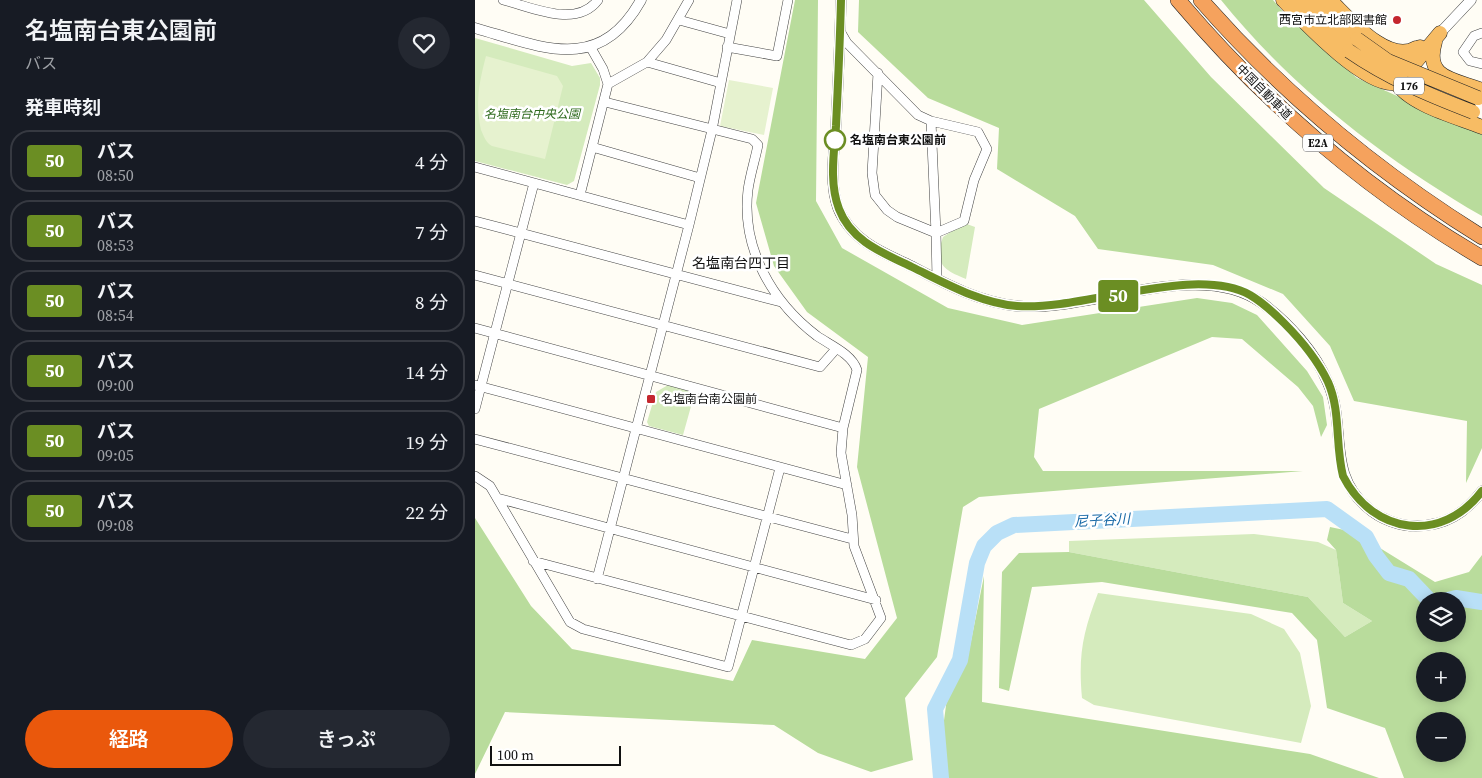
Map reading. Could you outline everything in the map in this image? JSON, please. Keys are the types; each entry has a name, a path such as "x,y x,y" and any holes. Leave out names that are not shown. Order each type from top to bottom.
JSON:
{"highway":[{"name":"中国自動車道","path":"1178,0 1224,52 1314,139 1385,196 1482,258"},
{"name":"中国自動車道","path":"1201,0 1271,76 1311,112 1396,180 1482,237"},
{"path":"1283,0 1320,39 1347,60 1383,82 1396,84 1412,98 1482,127"},
{"name":"176","path":"1298,0 1353,45"},
{"name":"176","path":"1314,0 1374,68 1408,86 1479,103"},
{"path":"1330,0 1365,33 1397,53 1409,52 1435,38"},
{"path":"1396,84 1435,38"},
{"path":"1435,38 1431,62 1435,69 1479,103"}],"street":[{"path":"504,0 565,16 591,9 598,0"},
{"path":"475,28 547,47 591,48 620,30 641,0"},
{"path":"608,84 647,62 679,20 689,0"},
{"path":"597,579 701,178 737,0"},
{"path":"727,47 777,56 788,0"},
{"path":"841,0 833,179 839,210 859,238 875,249 982,299 1018,306 1068,303 1193,284 1231,288 1249,294 1268,308 1295,334 1320,367 1333,396 1343,476 1364,506 1374,514 1395,523 1415,526 1432,524 1451,519 1461,513 1482,491"},
{"path":"1435,38 1471,0"},
{"path":"679,20 730,34"},
{"path":"840,31 847,43 878,73 918,115 931,121 978,132 987,150 974,180 964,221 936,233 897,217 887,210 875,195 872,173 878,73"},
{"path":"1482,34 1474,36 1463,52 1470,61 1482,64"},
{"path":"580,195 608,84 603,68 591,48"},
{"path":"647,62 721,83"},
{"path":"533,561 851,645 865,639 881,618 852,539 852,516 841,453 843,428 857,370 851,359 799,321 781,302 766,278 750,240 748,191 758,145 752,139 605,102"},
{"path":"931,121 937,279"},
{"path":"592,147 701,178"},
{"path":"475,167 689,225"},
{"path":"475,409 478,386 495,333 534,183"},
{"path":"475,221 781,302"},
{"path":"475,274 820,367 836,349"},
{"path":"475,328 843,428"},
{"path":"478,386 847,485"},
{"path":"475,439 852,539"},
{"path":"475,476 485,481 497,498 565,617 576,626 728,667 780,468"},
{"path":"497,498 875,600"}],"green space":[{"path":"795,0 818,0 816,201 842,248 948,308 1022,325 1197,298 1232,303 1257,315 1307,371 1323,397 1327,425 1321,437 1313,406 1298,387 1242,339 1212,337 1039,409 1034,457 1043,471 1303,471 979,497 963,507 937,657 905,698 913,760 871,772 818,753 774,725 505,712 475,774 475,518 531,606 572,649 733,681 752,640 865,659 897,618 857,467 868,357 807,312 774,266 756,203"},
{"path":"859,0 1144,0 1211,77 1324,188 1436,264 1482,285 1482,448 1466,483 1467,421 1354,401 1330,346 1283,294 1213,265 1098,249 1075,216 997,169 999,128 928,98 858,32"},
{"path":"1221,0 1273,0 1284,13 1357,78 1482,134 1482,216 1410,171 1341,120 1278,63"},
{"name":"名塩南台中央公園","path":"475,38 572,66 591,63 600,78 600,85 574,181 567,185 475,161"},
{"path":"486,56 557,76 563,86 545,159 492,146 485,139 479,120 478,102"},
{"path":"729,80 773,88 764,135 720,126"},
{"path":"964,223 975,227 966,279 946,269 942,265 939,254 943,237"},
{"path":"668,385 695,392 683,435 649,426 647,422 656,392"},
{"path":"1330,527 1354,532 1435,582 1469,572 1482,555 1482,778 1404,778 1385,728 1327,708 1317,640 1292,613 1102,582 1032,587 1009,691 999,688 1002,572 1019,553 1069,552 1308,597 1345,637 1372,621 1343,603 1336,550 1327,540"},
{"path":"1254,534 1318,542 1336,550 1343,603 1372,621 1345,637 1308,597 1069,552 1069,541"},
{"path":"984,576 982,702 1310,754 1379,778 948,778 943,728 947,698 968,656"},
{"path":"1098,593 1251,614 1284,629 1300,653 1311,706 1301,743 1094,705 1082,698 1081,656 1085,632"}],"waterway":[{"name":"尼子谷川","path":"941,778 935,709 960,660 977,563 984,546 997,533 1014,525 1327,509 1366,537 1376,556 1389,573 1409,579 1421,592"},
{"name":"尼子谷川","path":"1466,600 1482,602"}],"bus line":[{"name":"50","path":"841,0 833,179 839,210 859,238 875,249 962,290 982,299 1003,304 1037,306 1068,303 1193,284 1231,288 1249,294 1268,308 1295,334 1320,367 1333,396 1339,458 1343,476 1364,506 1374,514 1395,523 1415,526 1432,524 1451,519 1461,513 1469,507 1482,491"}],"place":[{"name":"西宮市立北部図書館","path":"1397,20"},
{"name":"名塩南台東公園前","path":"835,140"},
{"name":"名塩南台南公園前","path":"651,399"}],"district":[{"name":"名塩南台四丁目","path":"741,263"}]}
